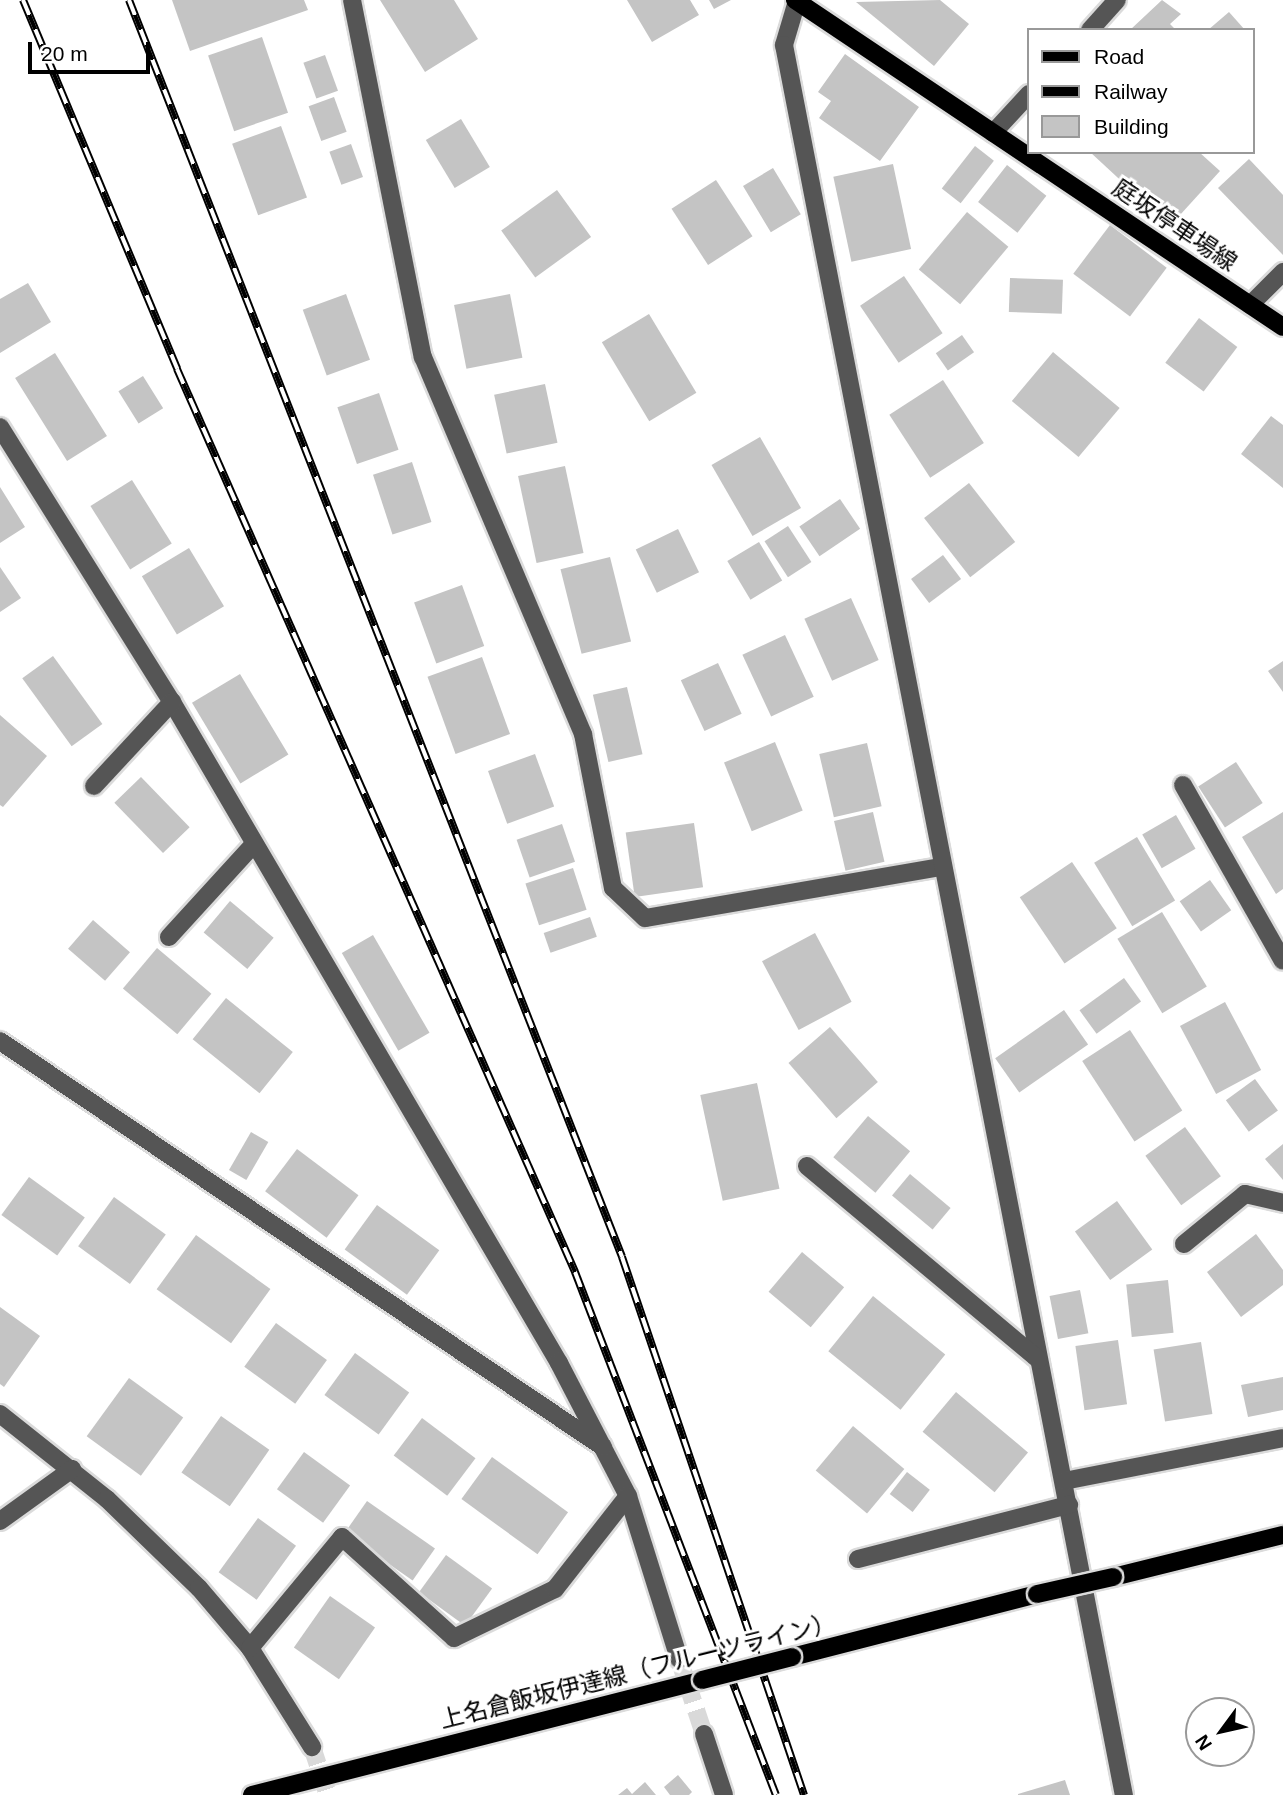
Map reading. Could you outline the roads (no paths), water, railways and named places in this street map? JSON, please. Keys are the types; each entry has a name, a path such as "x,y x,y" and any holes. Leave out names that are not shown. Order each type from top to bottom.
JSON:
{"main road":[{"name":"庭坂停車場線","path":"796,1 1283,327"},
{"name":"上名倉飯坂伊達線（フルーツライン）","path":"251,1795 1037,1594 1283,1535"}],"street":[{"path":"352,0 423,357 583,734 613,888 645,918 940,867"},
{"path":"1092,28 1117,0"},
{"path":"796,1 784,45 940,867 1069,1505 1124,1795"},
{"path":"993,132 1028,95"},
{"path":"1250,305 1283,272"},
{"path":"0,428 172,702 606,1449 628,1496 679,1659"},
{"path":"94,786 172,702"},
{"path":"1183,785 1283,961"},
{"path":"169,937 254,844"},
{"path":"0,1041 606,1449"},
{"path":"807,1166 1039,1360"},
{"path":"1184,1244 1245,1194 1283,1203"},
{"path":"0,1414 72,1469 199,1588 250,1648 312,1747"},
{"path":"1064,1481 1283,1438"},
{"path":"0,1521 72,1469"},
{"path":"250,1648 342,1537 454,1638 555,1590 628,1496"},
{"path":"858,1559 1069,1505"},
{"path":"704,1734 724,1795"}],"tunnel":[{"path":"679,1659 704,1734"},
{"path":"312,1747 328,1795"}],"railway":[{"path":"23,0 177,369 575,1272 776,1795"},
{"path":"129,0 622,1257 804,1795"}]}
